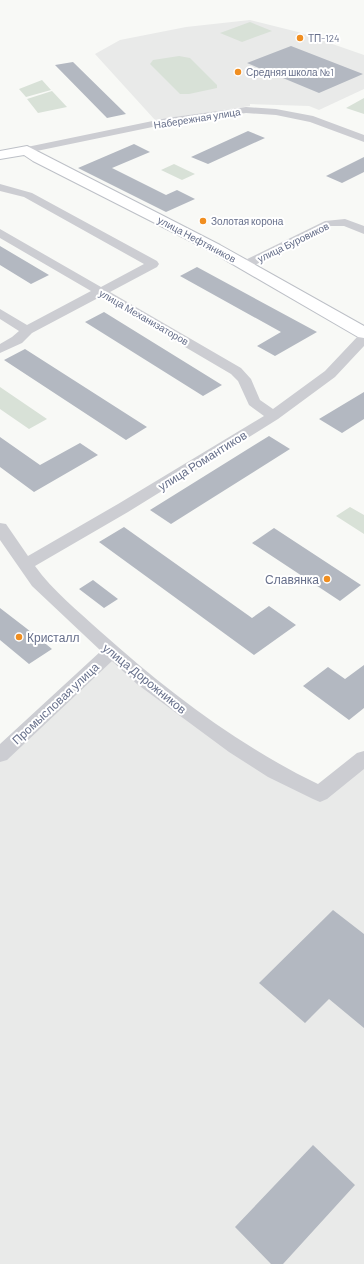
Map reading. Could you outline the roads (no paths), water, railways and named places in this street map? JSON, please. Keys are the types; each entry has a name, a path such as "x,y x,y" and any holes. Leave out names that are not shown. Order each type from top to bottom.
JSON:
{"street":[{"name":"Набережная улица","path":"27,150 166,121 246,110 276,112 313,119 364,139"},
{"path":"0,155 27,150"},
{"name":"улица Нефтяников","path":"27,150 38,158 245,265 364,333"},
{"path":"0,188 28,195 153,264 27,330 17,340 0,349"},
{"name":"улица Буровиков","path":"245,265 329,223 345,222 364,230"},
{"name":"улица Механизаторов","path":"0,233 236,371 244,379 254,402 273,416"},
{"path":"0,313 27,330"},
{"name":"улица Романтиков","path":"26,564 123,508 273,416 330,374 364,338"},
{"name":"улица Дорожников","path":"0,528 38,582 51,596 111,651 143,679 236,747 275,772 320,794 364,758"},
{"name":"Промысловая улица","path":"0,755 111,651"}],"place":[{"name":"ТП-124","path":"300,38"},
{"name":"Средняя школа №1","path":"238,72"},
{"name":"Золотая корона","path":"203,221"},
{"name":"Славянка","path":"327,579"},
{"name":"Кристалл","path":"19,637"}]}
